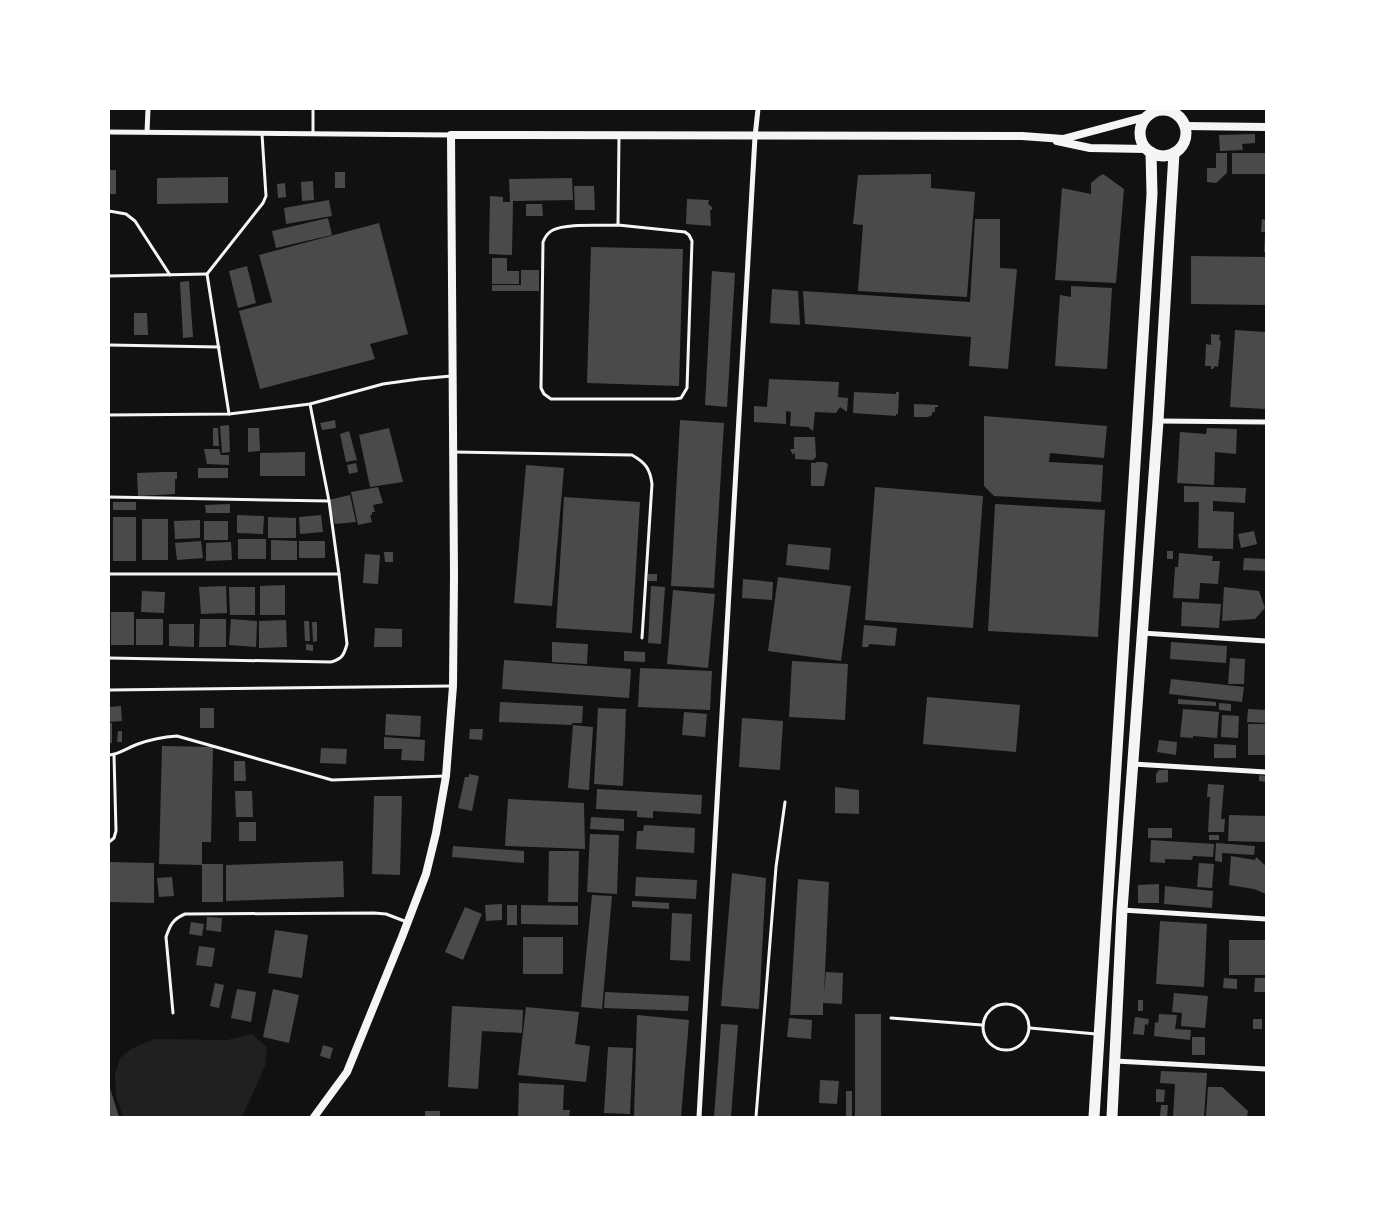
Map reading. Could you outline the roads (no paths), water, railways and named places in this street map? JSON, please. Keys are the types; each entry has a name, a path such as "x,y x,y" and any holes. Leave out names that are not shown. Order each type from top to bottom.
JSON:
{"highway":[{"path":"1094,1117 1152,194 1148,151 1140,139 1140,128 1150,113 1158,110 1178,112 1185,126 1186,134 1180,148 1174,153 1166,155 1158,155 1148,151"},
{"path":"1112,1117 1122,910 1158,421 1174,153"}],"street":[{"path":"148,109 148,132"},
{"path":"699,1117 758,109"},
{"path":"109,132 451,135 1038,136 1063,139 1150,113"},
{"path":"1185,126 1266,127"},
{"path":"314,1117 347,1072 408,922 426,874 436,833 446,776 453,686 454,452 451,376 451,135"},
{"path":"1038,136 1090,148 1148,151"},
{"path":"1158,421 1266,422"},
{"path":"1142,633 1266,641"},
{"path":"1132,764 1266,772"},
{"path":"1122,910 1266,918"},
{"path":"1114,1061 1266,1069"}],"lane":[{"path":"313,109 313,134"},
{"path":"229,414 207,274 263,203 266,196 262,134"},
{"path":"618,225 619,135"},
{"path":"109,211 126,214 135,222 171,276"},
{"path":"618,225 685,232 692,241 687,388 681,398 551,400 544,394 541,388 543,242 551,230 560,227 618,225"},
{"path":"109,276 207,274"},
{"path":"109,345 219,347"},
{"path":"109,415 229,414 310,404 383,384 419,378 451,376"},
{"path":"109,658 331,662 340,659 346,644 339,574 329,501 310,404"},
{"path":"454,452 632,455 642,460 651,472 652,484 642,638"},
{"path":"109,497 329,501"},
{"path":"109,574 339,574"},
{"path":"109,690 453,686"},
{"path":"109,754 114,754 159,737 178,736 332,780 446,776"},
{"path":"109,842 114,838 116,830 114,754"},
{"path":"756,1117 776,867 786,802"},
{"path":"173,1013 166,937 170,925 176,918 185,914 374,913 386,914 408,922"},
{"path":"1007,1003 1019,1007 1027,1016 1030,1028 1026,1039 1017,1048 1004,1050 993,1046 985,1037 982,1025 986,1014 995,1006 1007,1003"},
{"path":"891,1018 982,1025"},
{"path":"1030,1028 1099,1035"}]}
